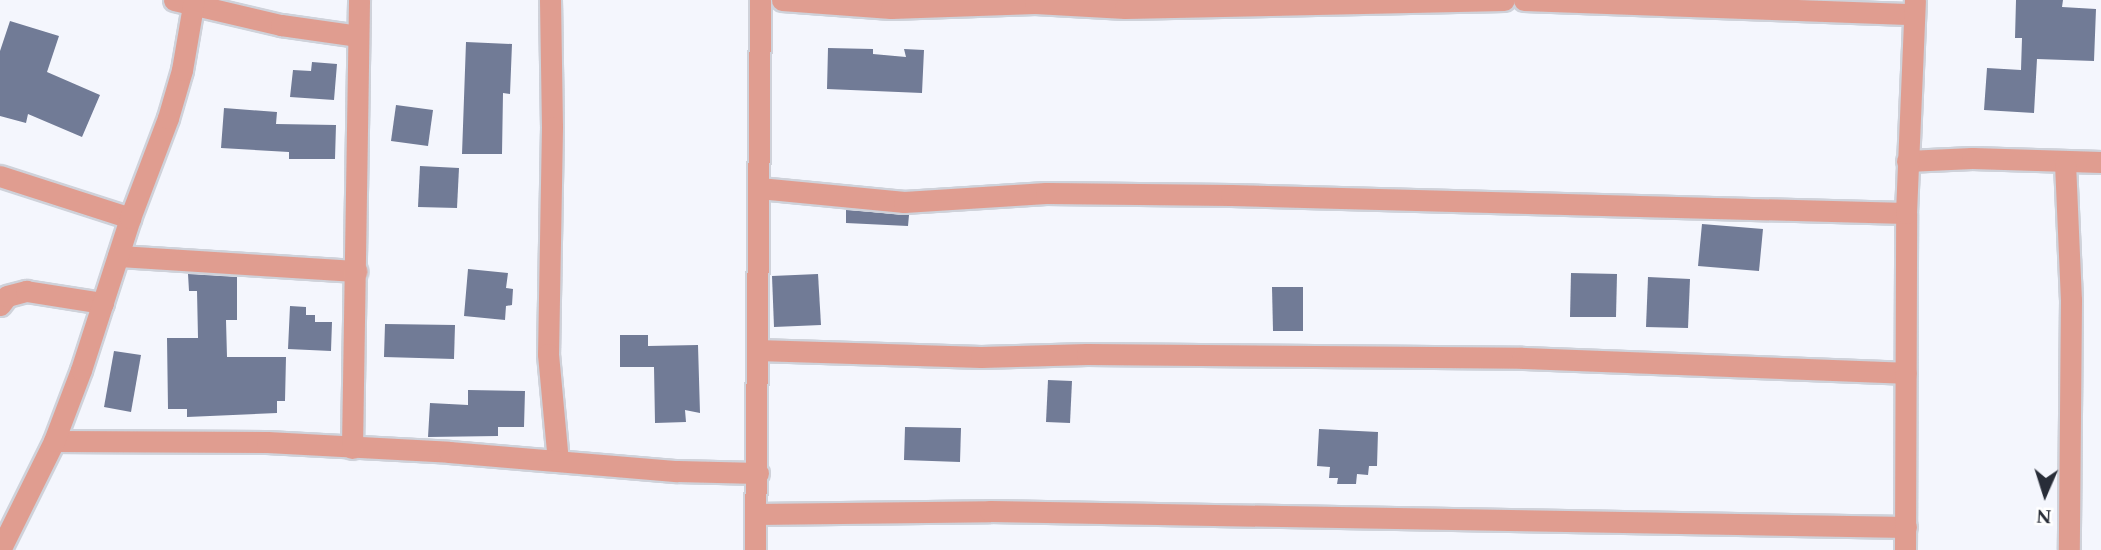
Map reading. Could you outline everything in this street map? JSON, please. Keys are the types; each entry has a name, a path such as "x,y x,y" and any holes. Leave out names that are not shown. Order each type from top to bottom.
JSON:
{"street":[{"path":"352,448 357,271 359,0"},
{"path":"550,0 552,127 548,354 558,461"},
{"path":"755,550 758,473 761,0"},
{"path":"782,0 891,8 1035,4 1125,8 1504,0"},
{"path":"1524,0 1914,7 1906,213 1906,373 1903,435 1905,550"},
{"path":"0,550 54,441 130,218 168,118 182,70 187,2 281,25 358,36"},
{"path":"1907,161 1972,158 2065,163 2101,162"},
{"path":"2065,163 2071,300 2069,550"},
{"path":"0,176 130,218"},
{"path":"759,188 904,202 1046,193 1906,213"},
{"path":"118,256 357,271"},
{"path":"0,305 6,296 26,291 103,303"},
{"path":"757,351 981,357 1087,354 1522,358 1906,373"},
{"path":"54,441 267,442 677,471 758,473"},
{"path":"755,514 990,511 1906,527"}],"building":[{"path":"2016,0 2063,0 2062,7 2096,9 2094,61 2037,59 2034,113 1984,110 1987,68 2021,70 2022,38 2015,38"},
{"path":"10,21 59,36 47,72 100,95 82,137 28,114 26,123 0,116 0,51"},
{"path":"466,42 512,44 510,94 503,93 502,154 462,154"},
{"path":"828,48 873,49 873,54 906,57 904,49 924,50 922,93 827,89"},
{"path":"312,62 337,64 334,100 290,97 293,70 311,71"},
{"path":"396,105 433,110 428,146 391,141"},
{"path":"224,108 277,112 276,124 336,125 335,159 289,159 289,152 221,148"},
{"path":"420,166 459,168 457,208 418,207"},
{"path":"846,210 909,215 908,226 846,223"},
{"path":"1702,224 1763,229 1759,271 1698,266"},
{"path":"468,269 508,273 506,288 513,289 512,305 506,306 505,320 464,316"},
{"path":"1571,273 1617,274 1616,317 1570,317"},
{"path":"188,274 237,277 237,320 226,320 227,357 286,357 285,401 277,401 277,413 187,417 187,409 168,409 167,338 198,338 197,291 189,291"},
{"path":"818,274 821,325 774,327 772,276"},
{"path":"1648,277 1690,279 1688,328 1646,327"},
{"path":"1272,287 1303,287 1303,331 1273,331"},
{"path":"290,306 306,307 306,315 315,315 315,322 332,322 331,351 288,349"},
{"path":"385,324 455,325 454,359 384,357"},
{"path":"620,335 648,335 648,346 698,345 700,413 685,410 686,422 655,423 654,367 620,367"},
{"path":"114,351 141,355 131,412 104,407"},
{"path":"1048,380 1072,381 1070,423 1046,422"},
{"path":"468,390 525,391 524,427 498,427 498,436 428,437 430,403 468,405"},
{"path":"905,427 961,428 960,462 904,460"},
{"path":"1319,429 1378,432 1377,466 1369,466 1368,475 1357,474 1356,484 1337,484 1338,478 1329,478 1330,467 1317,466"}]}
